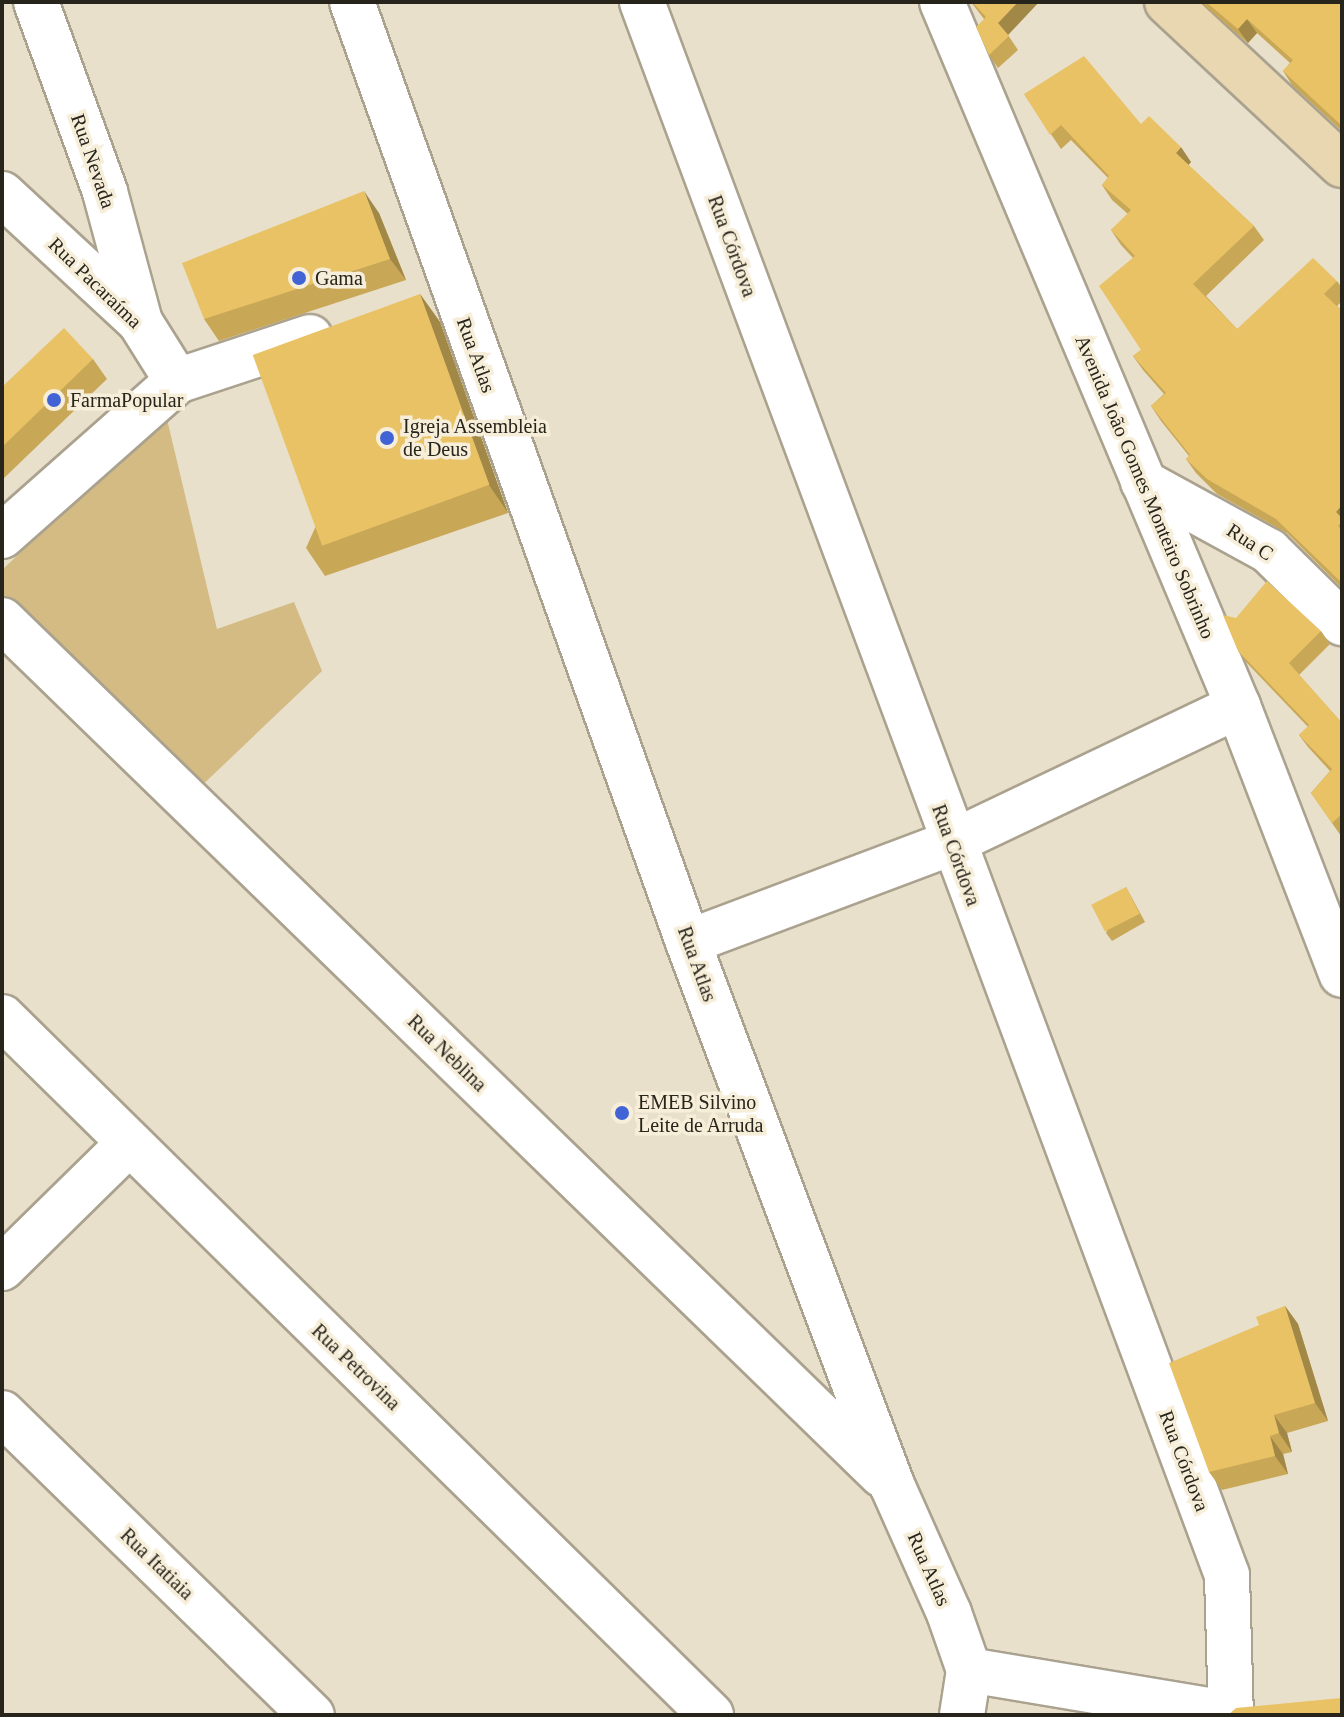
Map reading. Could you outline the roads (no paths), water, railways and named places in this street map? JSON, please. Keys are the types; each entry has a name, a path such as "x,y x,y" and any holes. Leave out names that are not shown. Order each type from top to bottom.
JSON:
{"main road":[{"path":"1167,2 1342,165"}],"street":[{"name":"Rua Nevada","path":"36,2 105,192 140,322"},
{"name":"Rua Atlas","path":"352,2 688,942 892,1485 969,1670"},
{"name":"Rua Córdova","path":"642,2 951,843 1227,1575 1231,1714"},
{"name":"Avenida João Gomes Monteiro Sobrinho","path":"942,2 1238,706 1342,975"},
{"name":"Rua Pacaraíma","path":"2,194 140,322 177,381"},
{"path":"409,305 453,291"},
{"path":"2,536 177,381 351,324"},
{"name":"Rua C","path":"1143,482 1269,551 1342,623"},
{"name":"Rua Neblina","path":"2,620 892,1485"},
{"path":"688,942 951,843 1238,706"},
{"name":"Rua Petrovina","path":"2,1017 711,1715"},
{"path":"2,1268 128,1144"},
{"name":"Rua Itatiaia","path":"2,1413 312,1715"},
{"path":"962,1715 969,1670 1231,1714"}],"place":[{"name":"Gama","path":"299,278"},
{"name":"FarmaPopular","path":"54,400"},
{"name":"Igreja Assembleia de Deus","path":"387,438"},
{"name":"EMEB Silvino Leite de Arruda","path":"622,1113"}]}
